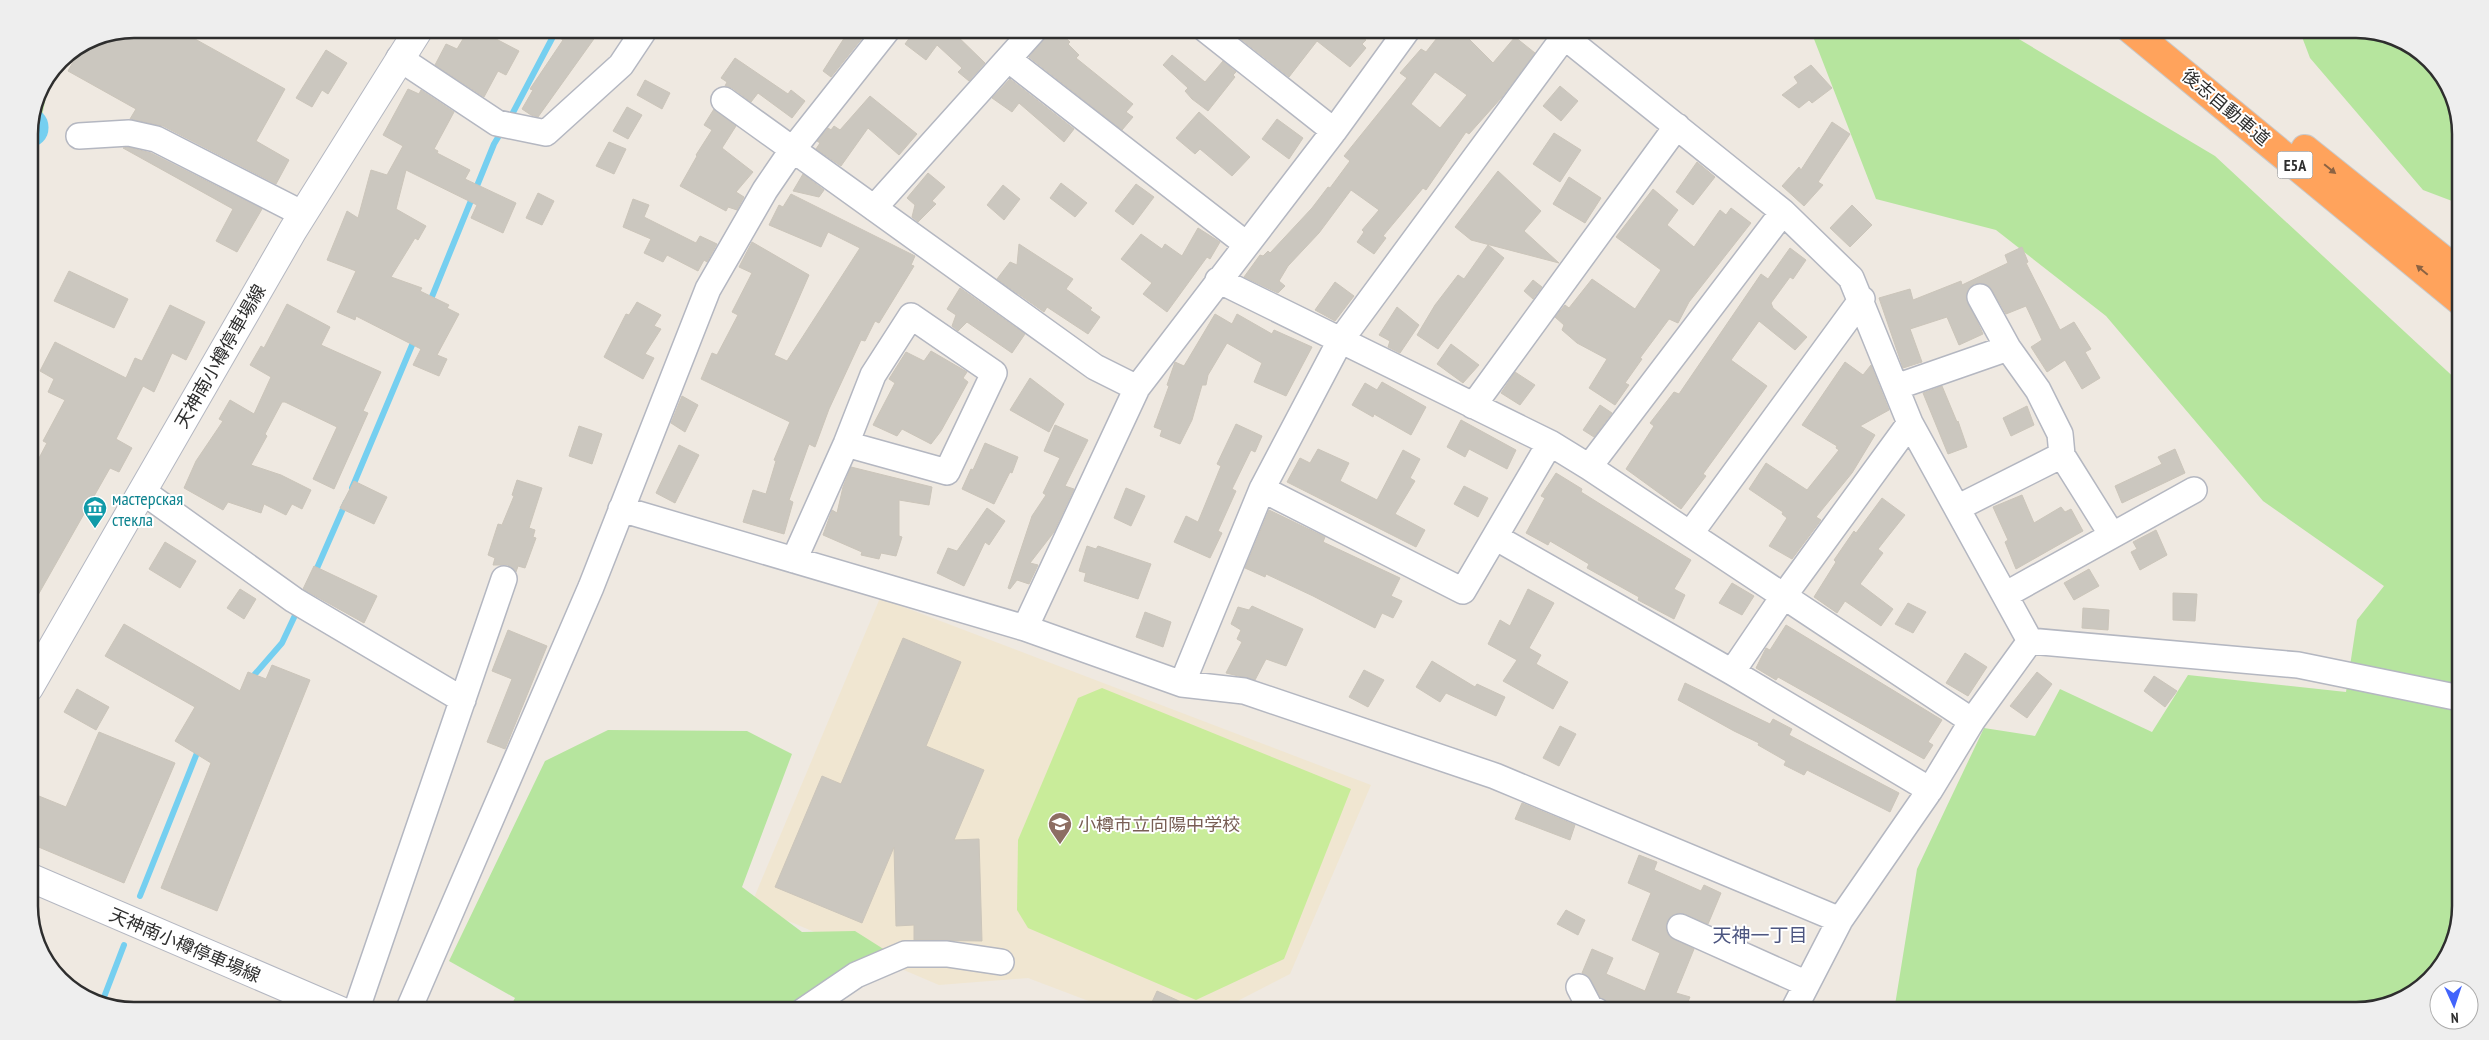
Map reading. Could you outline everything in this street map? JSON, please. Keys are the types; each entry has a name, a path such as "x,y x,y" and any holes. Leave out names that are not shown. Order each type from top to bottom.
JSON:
{"highway":[{"name":"後志自動車道","path":"2141,38 2451,293"},
{"name":"後志自動車道","path":"2167,38 2451,266"}],"main road":[{"name":"天神南小樽停車場線","path":"38,672 142,490 304,214 413,38"},
{"name":"天神南小樽停車場線","path":"38,881 320,1002"}],"street":[{"path":"399,58 496,123 546,134 621,65 639,38"},
{"path":"412,1002 591,587 708,289 765,190 793,149 881,38"},
{"path":"874,208 1027,38"},
{"path":"1216,38 1334,131"},
{"path":"1025,628 1137,388 1334,131 1393,38"},
{"path":"1182,684 1262,489 1340,341 1556,38"},
{"path":"1566,38 1783,212 1851,278 1862,299 1910,423 2030,641"},
{"path":"1008,59 1246,244"},
{"path":"724,100 1095,367 1137,388"},
{"path":"1473,406 1677,126"},
{"path":"80,136 129,133 156,139 304,214"},
{"path":"1589,467 1783,212"},
{"path":"1218,280 1550,443 1972,721"},
{"path":"1980,297 2008,348 2038,390 2060,434 2062,455 2112,535"},
{"path":"1690,534 1862,299"},
{"path":"794,560 846,444 872,375 911,316 994,373 948,472 846,444"},
{"path":"1896,387 2008,348"},
{"path":"1732,672 1783,597 1910,423"},
{"path":"1262,489 1463,591 1550,443"},
{"path":"1957,508 2062,455"},
{"path":"142,490 294,600 463,700"},
{"path":"2004,595 2194,490"},
{"path":"621,509 1025,628 1182,684 1244,691 1496,776 1840,920"},
{"path":"1495,537 1732,672 1930,790"},
{"path":"359,1002 504,579"},
{"path":"2030,641 2298,665 2452,696"},
{"path":"1797,1002 1840,920 1930,790 1972,721 2030,641"},
{"path":"1680,926 1807,984"},
{"path":"816,1002 856,975 905,954 947,954 1002,962"},
{"path":"1579,987 1587,1002"}],"shaded area":[{"name":"小樽市立向陽中学校","path":"880,598 1371,785 1290,974 1236,1002 1091,1002 1028,978 939,985 751,905"}],"green space":[{"path":"2017,38 2215,156 2451,375 2452,906 2450,925 2439,954 2419,979 2398,993 2368,1002 1895,1002 1917,869 1984,728 2035,736 2060,689 2152,732 2188,675 2346,692 2357,620 2384,586 2263,501 2106,316 1996,230 1876,199 1814,39"},
{"path":"2302,38 2374,39 2403,50 2428,70 2442,91 2450,115 2451,201 2423,190 2310,58"},
{"path":"47,90 38,136 38,121"},
{"path":"1102,688 1351,789 1284,959 1196,1000 1028,928 1017,910 1018,840 1078,698"},
{"path":"608,730 747,731 792,754 742,887 802,932 855,931 885,950 792,1002 513,1002 515,998 449,961 545,761"}],"building":[{"path":"121,38 193,38 285,89 256,141 289,160 276,184 163,126 130,119 136,109 68,71 76,57 91,47 109,41"},
{"path":"464,38 494,38 519,51 506,75 498,71 484,97 435,65 446,44 457,49"},
{"path":"560,38 595,38 538,117 531,115 522,109 533,90 530,89 563,40"},
{"path":"844,38 862,38 831,77 823,71"},
{"path":"909,38 959,38 985,63 969,81 958,72 962,68 937,45 926,60 905,44"},
{"path":"1045,38 1066,38 1070,42 1068,44 1079,55 1076,58 1133,104 1126,112 1133,117 1122,130 1029,57"},
{"path":"1239,38 1363,38 1366,40 1362,44 1366,48 1350,67 1317,41 1289,77"},
{"path":"1437,38 1468,38 1493,63 1514,38 1516,38 1535,53 1502,97 1469,134 1466,132 1426,190 1423,188 1383,236 1386,238 1374,254 1357,242 1364,232 1362,230 1379,210 1351,190 1319,233 1288,266 1279,281 1285,286 1278,293 1244,277 1260,255 1263,256 1268,251 1270,253 1312,208 1328,187 1330,188 1350,161 1344,156 1407,78 1400,73 1421,49 1426,52","holes":["1435,72 1467,95 1440,128 1411,104"]},
{"path":"326,50 347,63 328,94 322,90 312,107 296,98"},
{"path":"1172,55 1205,82 1223,61 1236,72 1233,75 1235,77 1208,111 1192,99 1185,91 1188,88 1163,65"},
{"path":"735,58 788,94 791,90 805,101 792,118 758,93 751,102 732,88 725,86 727,82 721,78"},
{"path":"1811,65 1832,88 1812,103 1809,100 1799,108 1782,95 1798,83 1794,77"},
{"path":"1010,79 1074,129 1064,142 1019,103 1012,112 992,98"},
{"path":"645,80 670,93 662,109 637,95"},
{"path":"1560,86 1578,101 1561,121 1543,106"},
{"path":"408,89 419,94 421,90 454,112 434,149 438,151 437,153 470,170 465,179 516,203 503,233 471,218 477,205 406,170 396,209 426,226 418,240 415,238 391,277 422,288 420,291 449,305 447,308 459,314 437,355 447,359 439,376 413,365 421,349 356,316 355,320 337,312 356,271 327,260 347,211 358,218 371,170 387,175 403,146 383,135"},
{"path":"870,96 917,134 899,155 868,128 841,166 816,149 820,143 817,141 828,128 831,130 834,126 840,130"},
{"path":"627,107 642,115 628,139 613,131"},
{"path":"714,109 736,126 722,148 753,172 736,192 744,197 737,210 728,207 726,211 680,186 712,130 704,125"},
{"path":"1199,112 1250,157 1232,176 1200,149 1195,154 1176,138"},
{"path":"1277,119 1303,138 1289,159 1262,139"},
{"path":"1832,122 1850,134 1818,182 1823,185 1804,206 1782,186 1799,167 1801,170"},
{"path":"1554,133 1581,150 1560,182 1533,164"},
{"path":"609,142 626,149 614,174 596,166"},
{"path":"128,147 151,153 262,209 237,252 216,241 233,209 123,148"},
{"path":"1697,162 1715,177 1693,205 1676,192"},
{"path":"1498,171 1541,211 1524,231 1559,263 1471,240 1455,227"},
{"path":"928,173 945,187 932,201 936,204 918,222 912,217 915,205 907,198"},
{"path":"803,174 824,190 819,197 793,191"},
{"path":"1569,177 1601,198 1585,223 1553,204"},
{"path":"1061,183 1087,203 1075,217 1050,198"},
{"path":"1136,184 1154,197 1133,225 1115,211"},
{"path":"1003,185 1020,199 1004,220 987,205"},
{"path":"1653,189 1678,210 1667,225 1694,247 1720,210 1726,215 1731,208 1751,223 1689,302 1678,323 1669,319 1640,358 1642,359 1625,383 1629,385 1615,405 1589,388 1607,359 1577,343 1562,330 1564,325 1555,317 1565,305 1569,308 1592,279 1635,309 1661,270 1616,237"},
{"path":"538,193 554,201 542,225 526,218"},
{"path":"791,194 915,256 911,265 914,266 879,323 875,321 865,341 861,340 829,409 815,447 809,444 789,500 793,502 784,534 743,522 753,490 766,494 776,461 774,460 790,422 701,379 712,353 717,355 738,315 732,312 752,273 739,267 752,242 809,275 774,355 787,361 860,248 828,232 821,247 769,225 779,205 783,207"},
{"path":"633,199 649,205 644,217 696,243 700,236 717,244 707,262 704,260 698,271 667,255 663,262 644,253 651,239 623,227"},
{"path":"1852,205 1872,225 1850,247 1830,228"},
{"path":"1198,228 1220,242 1210,259 1207,257 1167,312 1143,294 1152,283 1121,259 1141,234 1162,249 1165,244 1182,256"},
{"path":"1019,244 1073,279 1066,289 1092,308 1090,310 1100,317 1088,334 1047,307 1044,312 997,279 1010,262 1017,265"},
{"path":"1488,245 1504,258 1438,349 1417,335 1435,305 1458,275 1464,279"},
{"path":"2022,247 2028,262 2026,263 2060,330 2074,322 2091,349 2085,352 2100,378 2082,389 2065,360 2047,372 2031,347 2042,340 2026,306 2006,314 1992,290 1981,283 1974,284 1968,289 1966,297 1983,334 1959,345 1947,317 1910,329 1922,362 1903,368 1879,298 1910,289 1913,300 1961,281 1962,285 2008,263 2005,255"},
{"path":"1790,248 1806,260 1793,279 1790,277 1771,303 1773,308 1807,337 1795,350 1759,321 1731,360 1767,386 1703,474 1706,476 1681,509 1626,469 1654,426 1650,423 1674,392 1679,394 1761,274 1768,279"},
{"path":"69,271 128,299 114,328 54,301"},
{"path":"1533,280 1542,287 1533,299 1524,291"},
{"path":"1335,282 1354,296 1335,321 1315,310"},
{"path":"960,288 1025,334 1012,353 967,322 958,331 952,326 956,315 947,309"},
{"path":"637,302 661,315 654,326 661,329 645,354 654,358 643,379 604,357 626,314 629,315"},
{"path":"287,304 330,327 321,345 381,372 363,411 368,413 334,489 313,479 337,427 282,402 265,434 267,436 251,465 281,475 311,490 302,509 292,504 286,515 264,504 261,513 228,502 223,510 184,488 196,461 223,421 219,419 230,400 254,414 271,377 250,365 261,346 264,348"},
{"path":"170,305 205,322 186,360 172,353 154,392 143,386 116,439 132,448 119,472 110,468 38,595 38,497 40,493 38,492 38,460 47,443 43,441 65,400 48,392 54,379 40,371 55,342 126,378 135,358 142,361"},
{"path":"1397,307 1419,325 1400,353 1388,347 1390,341 1379,335"},
{"path":"1215,314 1232,324 1237,314 1272,334 1274,330 1312,347 1286,396 1254,382 1262,363 1227,343 1208,375 1206,385 1202,385 1192,420 1180,444 1160,436 1162,430 1154,427 1169,386 1167,385 1175,362 1184,366"},
{"path":"1451,344 1479,365 1463,383 1437,364"},
{"path":"931,351 967,372 963,378 968,382 941,431 931,444 902,429 897,436 873,425 895,383 889,379 906,352 924,361"},
{"path":"1845,362 1863,375 1871,365 1889,410 1860,426 1875,435 1852,473 1816,517 1821,520 1792,559 1769,546 1787,518 1782,514 1783,512 1749,489 1766,463 1807,490 1839,450 1836,448 1837,446 1802,425"},
{"path":"1515,372 1535,385 1520,405 1501,393"},
{"path":"1030,378 1064,404 1049,432 1010,410"},
{"path":"1382,382 1426,407 1411,435 1374,414 1373,417 1352,405 1365,383 1377,390"},
{"path":"1942,386 1958,421 1967,447 1948,454 1923,393"},
{"path":"682,396 698,405 685,432 671,423"},
{"path":"1600,405 1612,413 1594,437 1583,430"},
{"path":"2027,406 2034,425 2011,436 2003,418"},
{"path":"1461,420 1516,450 1507,469 1469,449 1465,457 1447,447"},
{"path":"1236,424 1262,436 1255,452 1251,450 1232,489 1236,491 1218,531 1222,533 1210,558 1174,542 1186,516 1198,522 1221,466 1217,464"},
{"path":"1055,425 1088,440 1065,486 1074,489 1054,532 1030,563 1038,565 1029,584 1017,580 1010,589 1008,588 1032,516 1046,495 1043,493 1060,458 1044,451"},
{"path":"579,426 602,434 592,464 569,456"},
{"path":"985,443 1018,457 1012,473 1010,472 994,504 962,489"},
{"path":"679,445 699,455 675,503 656,493"},
{"path":"1318,449 1349,463 1340,481 1377,500 1403,450 1420,459 1410,478 1415,481 1395,514 1425,530 1416,547 1287,482 1300,458 1310,463"},
{"path":"2175,449 2185,473 2122,503 2115,486 2162,464 2158,457"},
{"path":"851,467 932,487 929,505 899,500 899,536 902,537 896,556 881,553 879,559 861,555 862,552 823,535 832,510 837,513 843,487"},
{"path":"1556,473 1582,489 1581,492 1691,560 1674,589 1685,595 1674,619 1638,600 1639,597 1587,568 1589,564 1550,541 1548,545 1526,533 1545,498 1541,496"},
{"path":"517,480 542,488 529,528 535,530 533,537 536,538 525,568 518,566 516,572 508,565 493,565 495,558 488,555 498,524 502,525 514,496 512,495"},
{"path":"354,481 387,497 374,524 340,508"},
{"path":"1464,486 1488,498 1478,517 1454,504"},
{"path":"1126,488 1145,496 1131,526 1114,518"},
{"path":"2022,495 2034,523 2061,507 2065,512 2071,509 2083,531 2016,569 2005,542 2008,540 1993,507"},
{"path":"1882,498 1905,515 1878,549 1883,553 1860,584 1893,609 1881,626 1845,601 1837,613 1814,597 1836,562 1834,560 1854,531 1856,533"},
{"path":"987,508 1005,521 989,545 985,542 964,586 937,573 948,548 957,551"},
{"path":"1269,510 1325,537 1323,542 1400,578 1391,596 1402,601 1393,618 1382,613 1375,628 1266,574 1265,577 1245,568"},
{"path":"2156,530 2167,555 2140,570 2131,552 2137,549 2133,542"},
{"path":"165,542 196,561 180,588 149,569"},
{"path":"1087,546 1096,549 1098,546 1151,564 1138,599 1084,581 1086,573 1079,571"},
{"path":"314,566 377,596 364,623 303,589"},
{"path":"2089,569 2099,586 2074,600 2064,583"},
{"path":"1732,583 1754,596 1742,615 1719,603"},
{"path":"240,589 256,599 244,619 227,608"},
{"path":"1528,589 1554,603 1529,648 1541,655 1536,664 1568,682 1553,709 1503,681 1517,660 1488,644 1500,620 1510,626"},
{"path":"2173,593 2197,594 2195,621 2173,620"},
{"path":"1908,603 1926,612 1913,633 1895,624"},
{"path":"1252,606 1303,629 1286,666 1266,659 1255,680 1226,673 1242,642 1237,639 1241,630 1231,624 1238,607 1249,610"},
{"path":"2083,608 2109,610 2108,630 2082,628"},
{"path":"1145,612 1171,622 1163,647 1136,637"},
{"path":"124,624 240,691 248,672 266,679 272,665 310,680 217,911 161,888 211,763 175,741 195,707 105,656"},
{"path":"1786,625 1942,720 1928,742 1933,745 1924,759 1778,677 1776,680 1756,668 1766,648 1770,650"},
{"path":"508,630 547,646 505,749 487,742 512,679 492,671"},
{"path":"903,638 961,662 926,746 984,770 954,840 979,839 982,941 914,940 914,925 896,926 894,847 862,923 775,887 822,776 841,784"},
{"path":"1965,653 1987,667 1968,696 1946,683"},
{"path":"1432,661 1475,687 1477,684 1505,697 1496,716 1446,693 1440,702 1416,687"},
{"path":"1364,670 1384,680 1368,707 1349,697"},
{"path":"2037,672 2052,684 2027,718 2010,706"},
{"path":"2154,676 2177,691 2165,707 2144,691"},
{"path":"1685,683 1770,724 1773,719 1792,729 1789,735 1899,793 1890,812 1807,770 1804,775 1784,765 1786,761 1758,745 1759,743 1678,700"},
{"path":"77,689 109,707 96,730 64,712"},
{"path":"1560,726 1576,734 1559,766 1543,758"},
{"path":"99,732 175,763 124,883 38,847 38,796 66,807"},
{"path":"1522,803 1575,825 1570,840 1515,819"},
{"path":"1639,855 1657,862 1654,870 1701,891 1704,885 1721,893 1708,924 1679,913 1671,916 1667,922 1666,929 1669,936 1694,949 1676,993 1690,997 1688,1002 1606,1002 1600,997 1591,980 1582,973 1592,949 1613,958 1606,974 1645,991 1660,953 1632,940 1651,893 1628,883"},
{"path":"1566,910 1585,920 1578,935 1557,924"},
{"path":"1157,991 1181,1002 1152,1002"}],"waterway":[{"path":"509,120 552,38"},
{"path":"429,304 494,144 503,129"},
{"path":"352,488 415,338"},
{"path":"314,575 346,502"},
{"path":"249,681 282,643 298,609"},
{"path":"140,896 199,748"},
{"path":"104,997 124,945"}],"place":[{"name":"мастерская стекла","path":"95,529"},
{"name":"小樽市立向陽中学校","path":"1060,845"}],"district":[{"name":"天神一丁目","path":"1760,935"}]}
